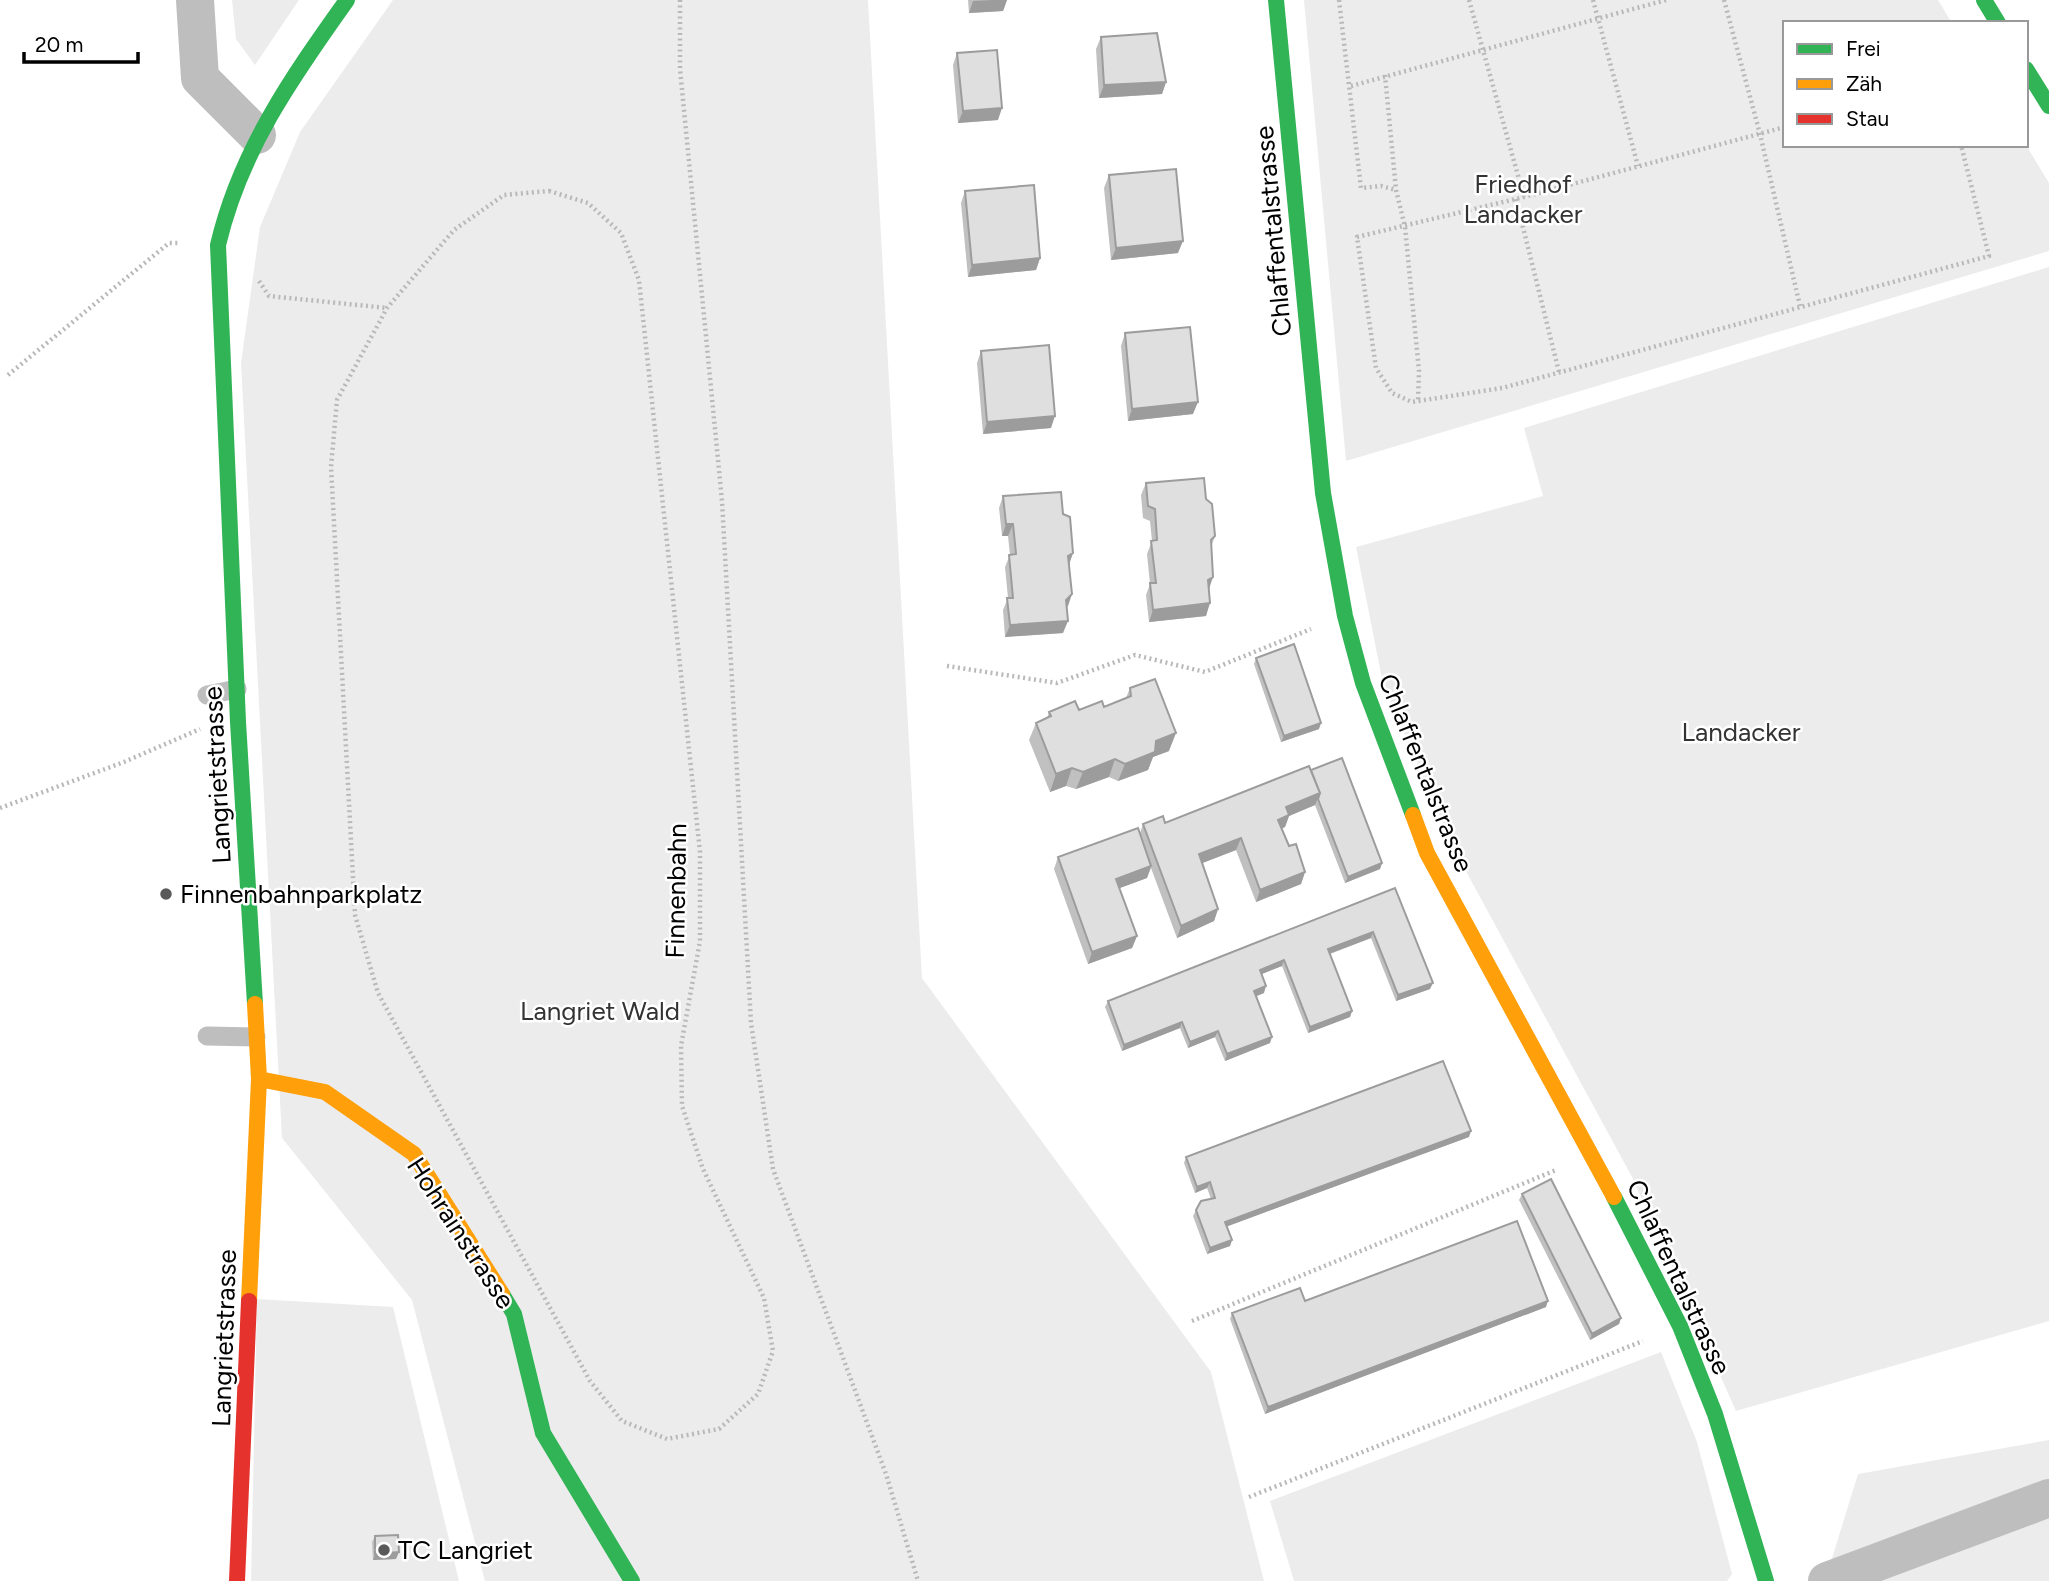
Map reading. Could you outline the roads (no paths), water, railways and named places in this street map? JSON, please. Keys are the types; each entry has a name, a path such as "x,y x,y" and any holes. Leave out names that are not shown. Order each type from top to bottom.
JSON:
{"street":[{"path":"195,0 200,78 257,135"},
{"name":"Langrietstrasse","path":"237,1581 259,1079 238,722 218,245 232,188 257,135 347,0"},
{"name":"Chlaffentalstrasse","path":"1276,0 1323,493 1345,616 1363,683 1427,853 1592,1155 1680,1326 1715,1414 1766,1581"},
{"path":"1984,0 1997,21"},
{"path":"2028,72 2049,106"},
{"name":"Hohrainstrasse","path":"259,1079 325,1092 414,1154 514,1314 543,1433 632,1581"},
{"path":"1827,1581 2049,1498"}],"lane":[{"path":"207,695 237,689"},
{"path":"207,1036 256,1037"}],"place":[{"name":"Finnenbahnparkplatz","path":"166,894"},
{"name":"TC Langriet","path":"384,1550"}],"park label":[{"name":"Friedhof Landacker","path":"1523,199"},
{"name":"Landacker","path":"1741,732"},
{"name":"Langriet Wald","path":"600,1011"}]}
